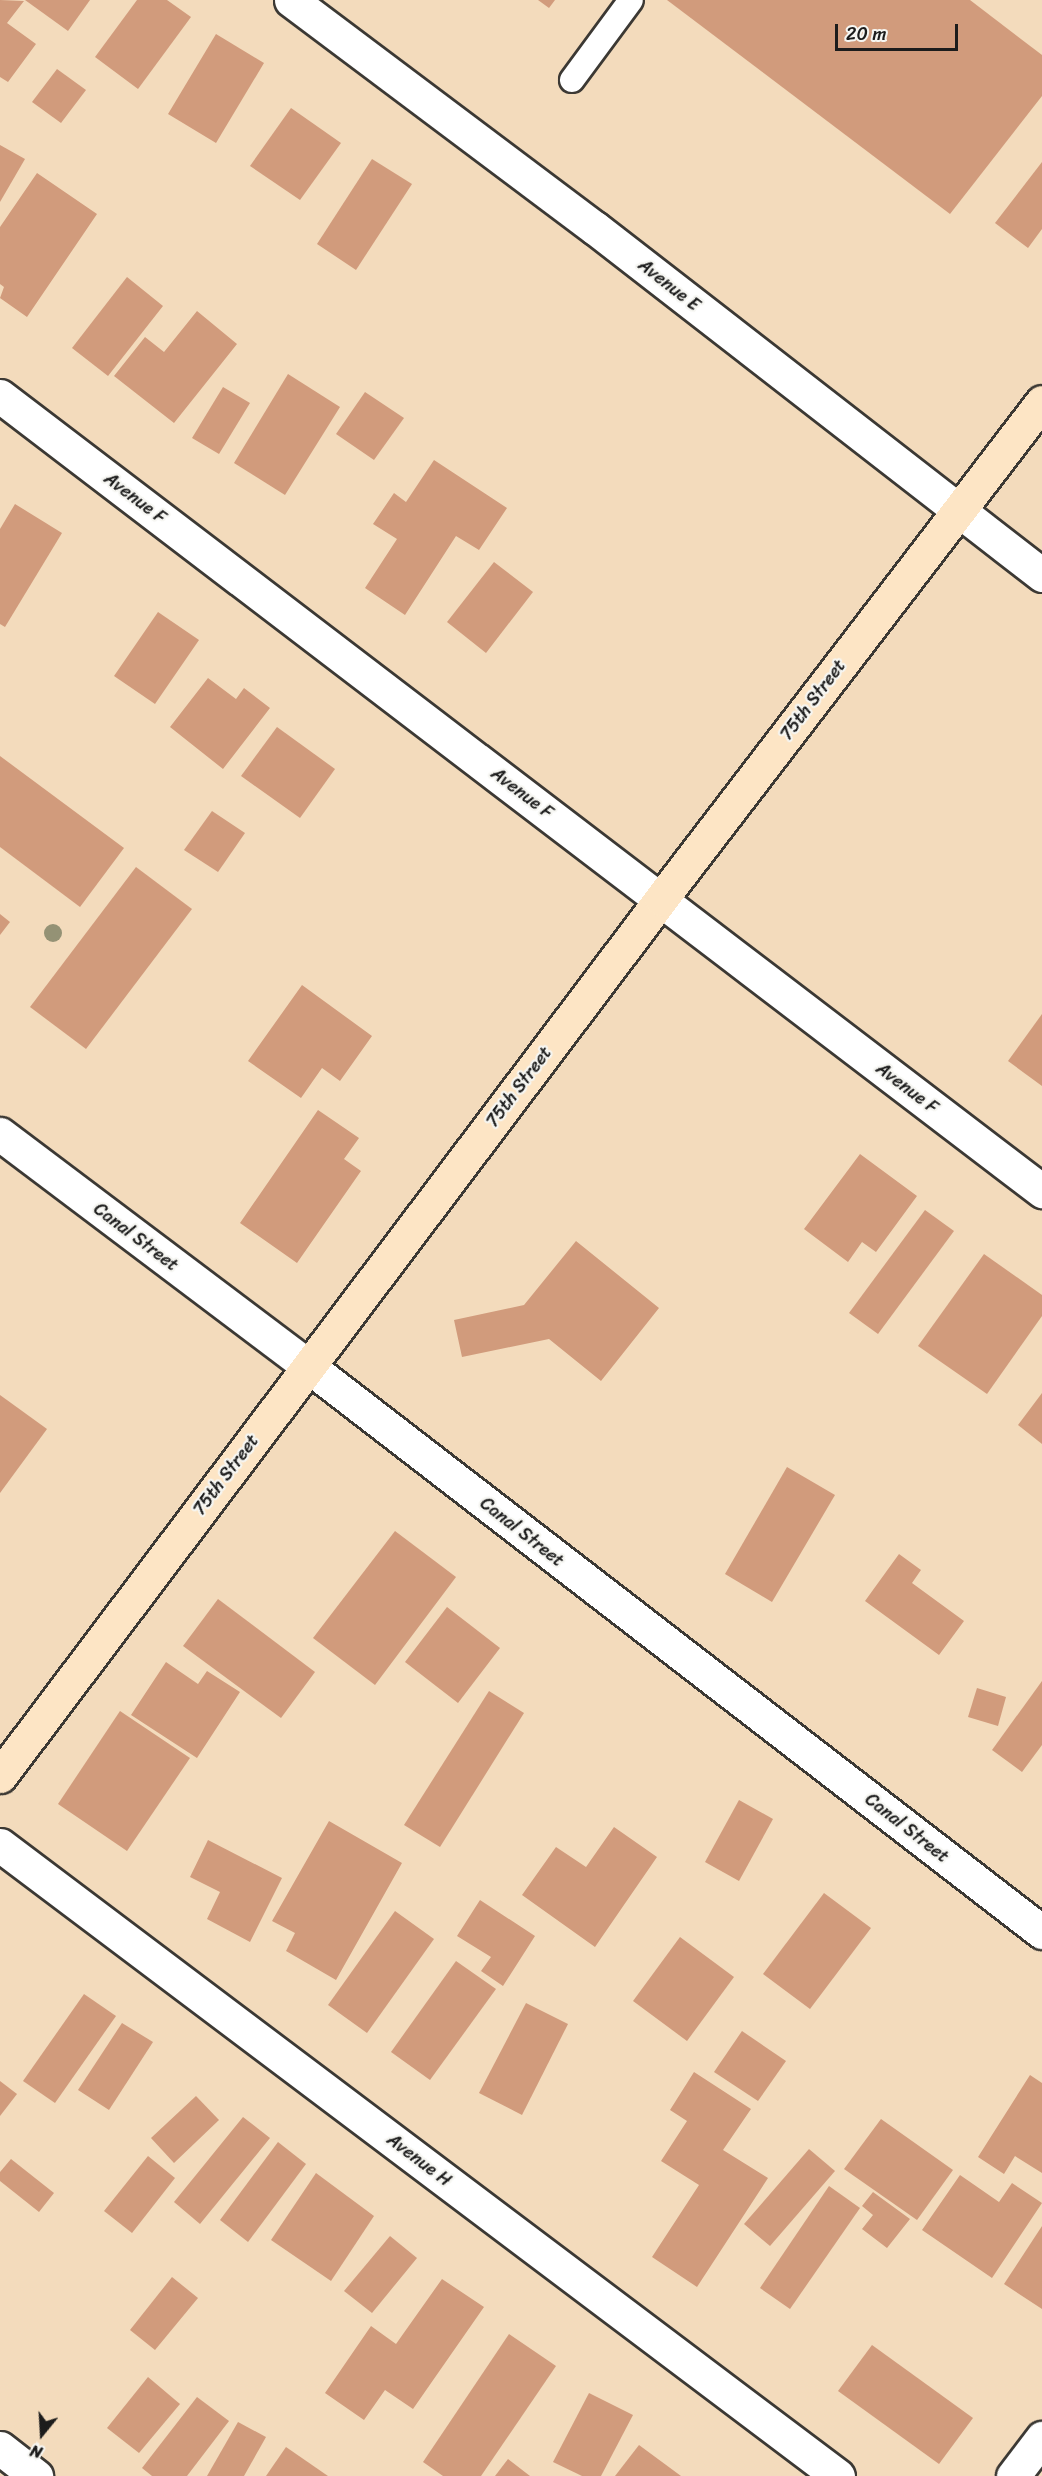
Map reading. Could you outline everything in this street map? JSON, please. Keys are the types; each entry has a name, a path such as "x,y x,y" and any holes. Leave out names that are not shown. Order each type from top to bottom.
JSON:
{"main road":[{"name":"75th Street","path":"0,1776 661,899 1042,402"}],"street":[{"name":"Avenue E","path":"291,0 595,228 1042,575"},
{"name":"Avenue F","path":"0,396 1042,1191"},
{"name":"Canal Street","path":"0,1134 308,1366 1042,1932"},
{"name":"Avenue H","path":"0,1845 838,2476"},
{"path":"1013,2476 1042,2438"},
{"path":"0,2448 36,2476"}],"lane":[{"path":"572,81 631,0"}],"building":[{"path":"0,0 24,1 7,23 36,44 8,82 0,77"},
{"path":"25,0 90,0 68,31"},
{"path":"137,0 167,0 191,17 138,89 95,57"},
{"path":"538,0 555,0 549,8"},
{"path":"667,0 970,0 1042,55 1042,96 950,214"},
{"path":"216,34 264,63 216,143 168,114"},
{"path":"57,69 86,90 61,123 32,102"},
{"path":"291,108 341,143 300,200 250,166"},
{"path":"0,145 25,159 0,202"},
{"path":"372,159 412,184 356,270 317,244"},
{"path":"1042,162 1042,229 1028,248 995,223"},
{"path":"37,173 97,214 27,317 0,298 4,287 0,284 0,227"},
{"path":"127,277 163,306 108,376 72,348"},
{"path":"197,311 237,344 174,423 114,376 145,337 164,352"},
{"path":"288,374 340,407 285,495 234,463"},
{"path":"223,387 250,403 219,454 192,438"},
{"path":"365,392 404,418 374,460 336,434"},
{"path":"434,460 507,508 479,550 456,536 405,615 365,588 397,539 373,524 394,493 406,502"},
{"path":"15,504 62,533 5,627 0,624 0,529"},
{"path":"494,562 533,592 486,653 447,622"},
{"path":"158,612 199,640 155,704 114,676"},
{"path":"208,678 236,699 244,688 270,708 223,769 170,727"},
{"path":"277,727 335,769 300,818 241,776"},
{"path":"0,756 124,848 80,907 0,847"},
{"path":"212,811 245,833 218,872 184,850"},
{"path":"136,867 192,909 86,1049 30,1007"},
{"path":"0,914 10,922 0,935"},
{"path":"302,985 372,1036 340,1081 322,1068 301,1098 248,1061"},
{"path":"1042,1014 1042,1086 1008,1061"},
{"path":"318,1110 359,1138 344,1159 361,1171 297,1263 240,1223"},
{"path":"860,1154 917,1196 876,1252 862,1242 848,1262 804,1229"},
{"path":"925,1210 954,1231 878,1334 849,1313"},
{"path":"576,1241 659,1308 601,1381 549,1339 462,1357 454,1320 524,1305"},
{"path":"984,1254 1042,1295 1042,1316 987,1394 918,1346"},
{"path":"1042,1393 1042,1444 1018,1425"},
{"path":"0,1395 47,1429 0,1493"},
{"path":"787,1467 835,1495 772,1602 725,1574"},
{"path":"395,1531 456,1577 375,1685 313,1638"},
{"path":"899,1554 921,1570 912,1583 964,1621 939,1655 865,1601"},
{"path":"218,1599 315,1672 281,1718 183,1646"},
{"path":"447,1607 500,1648 458,1703 405,1662"},
{"path":"166,1662 198,1684 207,1671 240,1692 197,1758 131,1715"},
{"path":"1042,1681 1042,1745 1022,1772 992,1750"},
{"path":"977,1688 1006,1697 998,1726 968,1717"},
{"path":"489,1691 524,1713 440,1847 404,1825"},
{"path":"120,1711 190,1758 127,1851 58,1804"},
{"path":"739,1800 773,1819 739,1881 705,1862"},
{"path":"329,1821 402,1863 336,1980 286,1951 295,1933 272,1921"},
{"path":"614,1827 657,1857 595,1947 522,1895 556,1847 586,1867"},
{"path":"208,1840 282,1878 250,1942 207,1919 220,1892 190,1877"},
{"path":"824,1893 871,1928 810,2009 763,1974"},
{"path":"480,1900 535,1936 503,1986 481,1971 491,1957 457,1936"},
{"path":"395,1911 434,1939 367,2033 328,2005"},
{"path":"680,1937 734,1977 687,2041 633,2001"},
{"path":"456,1961 496,1989 430,2080 391,2052"},
{"path":"84,1994 116,2016 55,2103 23,2081"},
{"path":"526,2003 568,2024 522,2115 479,2093"},
{"path":"122,2023 153,2042 109,2110 78,2090"},
{"path":"742,2031 786,2061 758,2101 714,2072"},
{"path":"694,2072 751,2109 723,2150 768,2178 697,2287 652,2257 699,2185 661,2161 687,2121 670,2110"},
{"path":"1030,2075 1042,2083 1042,2173 1015,2156 1004,2174 978,2157"},
{"path":"0,2081 17,2094 0,2116"},
{"path":"196,2096 219,2120 174,2163 151,2138"},
{"path":"243,2117 270,2138 200,2224 174,2202"},
{"path":"881,2119 953,2170 917,2220 844,2169"},
{"path":"278,2142 306,2164 248,2242 220,2220"},
{"path":"809,2149 835,2171 770,2246 744,2224"},
{"path":"148,2156 175,2178 132,2233 104,2211"},
{"path":"11,2159 54,2193 39,2212 0,2181 0,2172"},
{"path":"316,2173 374,2216 331,2281 271,2240"},
{"path":"960,2175 999,2202 1012,2183 1042,2203 992,2278 922,2230"},
{"path":"829,2186 860,2208 790,2309 760,2288"},
{"path":"873,2192 910,2219 887,2248 862,2229 873,2215 862,2206"},
{"path":"1042,2226 1042,2309 1004,2284"},
{"path":"390,2236 417,2258 372,2313 344,2291"},
{"path":"172,2277 198,2298 155,2350 130,2330"},
{"path":"442,2279 484,2307 413,2409 385,2390 364,2420 325,2393 371,2326 396,2344"},
{"path":"509,2334 556,2366 481,2476 443,2476 423,2462"},
{"path":"872,2345 973,2418 939,2464 838,2391"},
{"path":"148,2377 180,2404 139,2453 107,2428"},
{"path":"589,2393 633,2415 601,2476 582,2476 553,2462"},
{"path":"197,2397 229,2421 187,2476 152,2476 142,2468"},
{"path":"238,2422 266,2437 244,2476 207,2476"},
{"path":"639,2445 681,2476 615,2476"},
{"path":"286,2447 328,2476 266,2476"},
{"path":"508,2459 530,2476 495,2476"}]}
